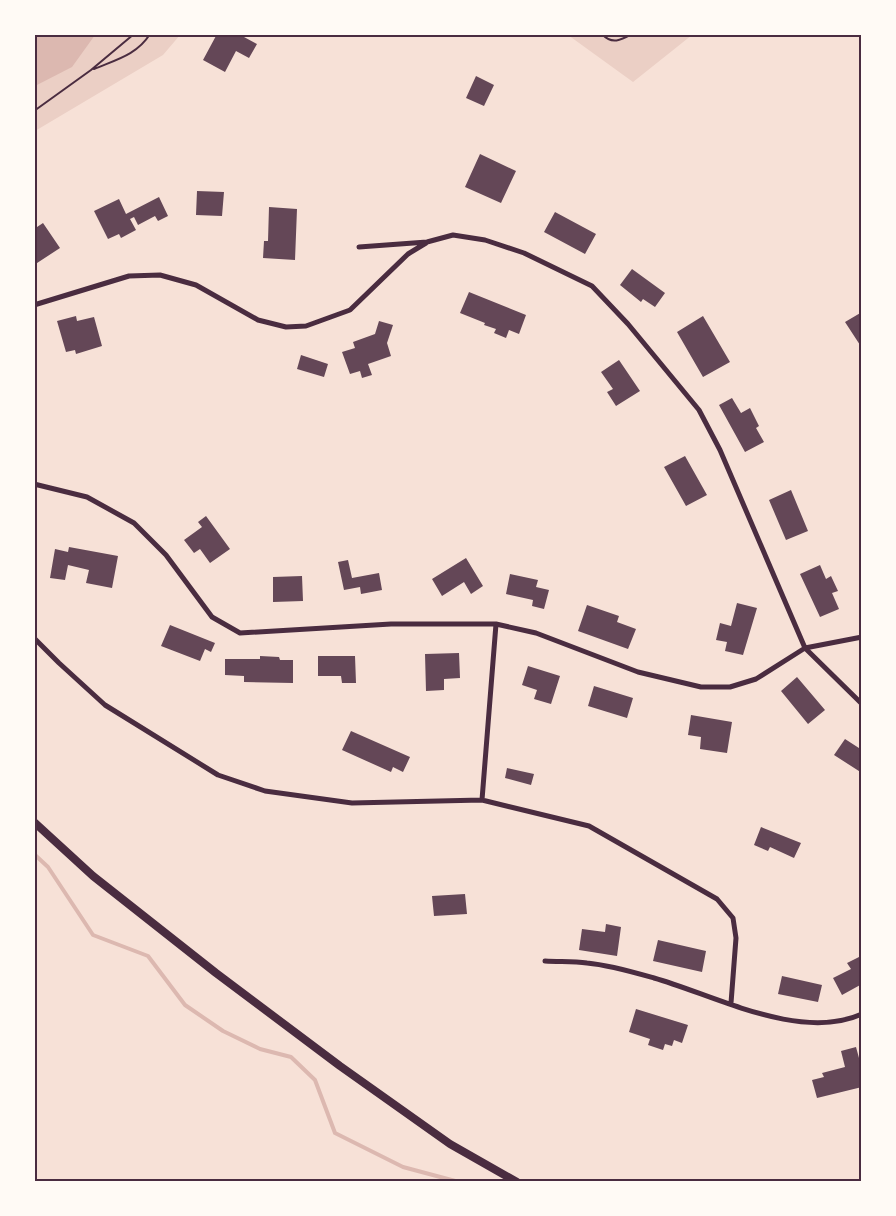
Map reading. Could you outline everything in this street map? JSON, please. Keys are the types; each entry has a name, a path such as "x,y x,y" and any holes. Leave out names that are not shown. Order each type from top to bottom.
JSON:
{"main road":[{"path":"34,822 93,876 216,974 450,1144 518,1182"}],"street":[{"path":"358,247 427,242 453,235 485,240 524,254 592,286 628,324 699,410 720,450 805,648 861,704"},
{"path":"34,305 129,276 160,275 196,285 258,320 286,327 306,326 350,310 408,254 427,242"},
{"path":"34,484 87,496 134,523 166,555 212,617 240,633 391,624 496,624 536,633 638,672 701,687 730,687 756,679 805,648 861,637"},
{"path":"482,800 496,624"},
{"path":"34,638 105,705 218,775 265,791 352,802 482,800 589,826 717,899 733,918 736,938 731,1003"},
{"path":"545,961 588,963 653,978 766,1016 801,1022 834,1022 861,1014"}],"path":[{"path":"34,111 92,70 134,34"},
{"path":"92,70 132,54 150,34"},
{"path":"602,34 610,41 618,41 632,34"}],"shaded area":[{"path":"35,34 95,35 72,67 35,86"},
{"path":"34,35 180,35 163,55 35,131"},
{"path":"568,35 692,35 633,82"}],"building":[{"path":"217,34 245,34 244,37 257,44 249,58 236,51 225,72 203,60"},
{"path":"476,76 494,85 484,106 466,98"},
{"path":"480,154 516,171 501,203 465,187"},
{"path":"197,191 224,192 222,216 196,215"},
{"path":"159,197 168,216 158,221 155,216 138,225 134,217 130,219 136,230 121,238 119,234 108,239 94,211 119,199 126,214"},
{"path":"269,207 297,209 295,260 263,258 264,241 268,241"},
{"path":"555,212 596,234 585,254 544,232"},
{"path":"43,223 60,248 34,265 34,229"},
{"path":"632,269 665,293 655,307 643,299 641,302 620,285"},
{"path":"469,292 526,315 519,334 509,330 506,338 494,333 496,329 484,325 485,323 460,313"},
{"path":"862,312 862,344 860,345 845,322"},
{"path":"76,316 77,321 94,317 102,346 76,354 75,350 66,352 57,321"},
{"path":"703,316 730,362 703,377 677,332"},
{"path":"379,321 393,325 387,343 391,356 368,364 372,375 362,378 360,371 350,374 342,352 355,348 353,342 375,334"},
{"path":"301,355 328,364 324,377 297,369"},
{"path":"619,360 640,391 616,406 607,392 613,389 601,372"},
{"path":"732,398 741,413 750,408 759,426 756,428 764,442 745,452 719,405"},
{"path":"685,456 707,495 686,506 664,467"},
{"path":"791,490 808,531 786,540 769,500"},
{"path":"206,516 230,549 210,563 200,549 194,553 184,540 202,527 198,522"},
{"path":"69,547 118,556 112,588 86,583 89,570 68,565 65,580 50,578 55,549 68,552"},
{"path":"466,558 483,586 471,594 464,582 442,596 432,579"},
{"path":"348,560 352,578 379,573 382,590 361,594 360,587 344,590 338,562"},
{"path":"820,565 826,579 831,576 838,591 832,593 839,609 820,617 800,574"},
{"path":"510,574 538,580 536,587 549,590 544,609 532,606 533,600 506,594"},
{"path":"302,576 303,601 273,602 273,577"},
{"path":"737,603 757,608 743,655 725,651 727,642 716,640 720,623 731,626"},
{"path":"587,605 619,616 617,622 636,629 628,649 578,631"},
{"path":"170,625 215,643 211,652 205,649 200,661 161,646"},
{"path":"459,653 460,678 444,679 444,690 426,691 425,654"},
{"path":"260,656 293,660 293,683 244,682 244,676 225,675 225,659 260,659"},
{"path":"318,656 355,656 356,683 342,683 341,676 318,676"},
{"path":"528,666 560,676 551,704 534,699 537,690 522,685"},
{"path":"797,677 825,710 808,724 781,691"},
{"path":"594,686 633,698 627,718 588,706"},
{"path":"691,715 732,722 727,753 700,749 701,737 688,735"},
{"path":"351,731 410,757 403,772 393,767 391,772 342,750"},
{"path":"845,739 862,750 862,773 834,755"},
{"path":"507,768 534,774 531,785 505,778"},
{"path":"761,827 801,843 794,858 770,847 768,851 754,845"},
{"path":"465,894 467,914 434,916 432,896"},
{"path":"606,924 621,927 617,956 579,950 582,929 605,932"},
{"path":"658,940 706,951 702,972 653,961"},
{"path":"859,957 862,962 862,984 842,995 833,978 851,969 847,963"},
{"path":"782,976 822,985 818,1002 778,994"},
{"path":"636,1009 688,1025 682,1043 674,1040 672,1046 665,1044 663,1050 648,1045 650,1039 629,1032"},
{"path":"856,1047 862,1069 862,1087 817,1098 812,1080 824,1077 822,1073 845,1067 841,1051"}],"waterway":[{"path":"34,854 48,867 93,935 148,956 185,1005 223,1031 260,1049 291,1057 315,1080 335,1133 403,1167 459,1182"}]}
